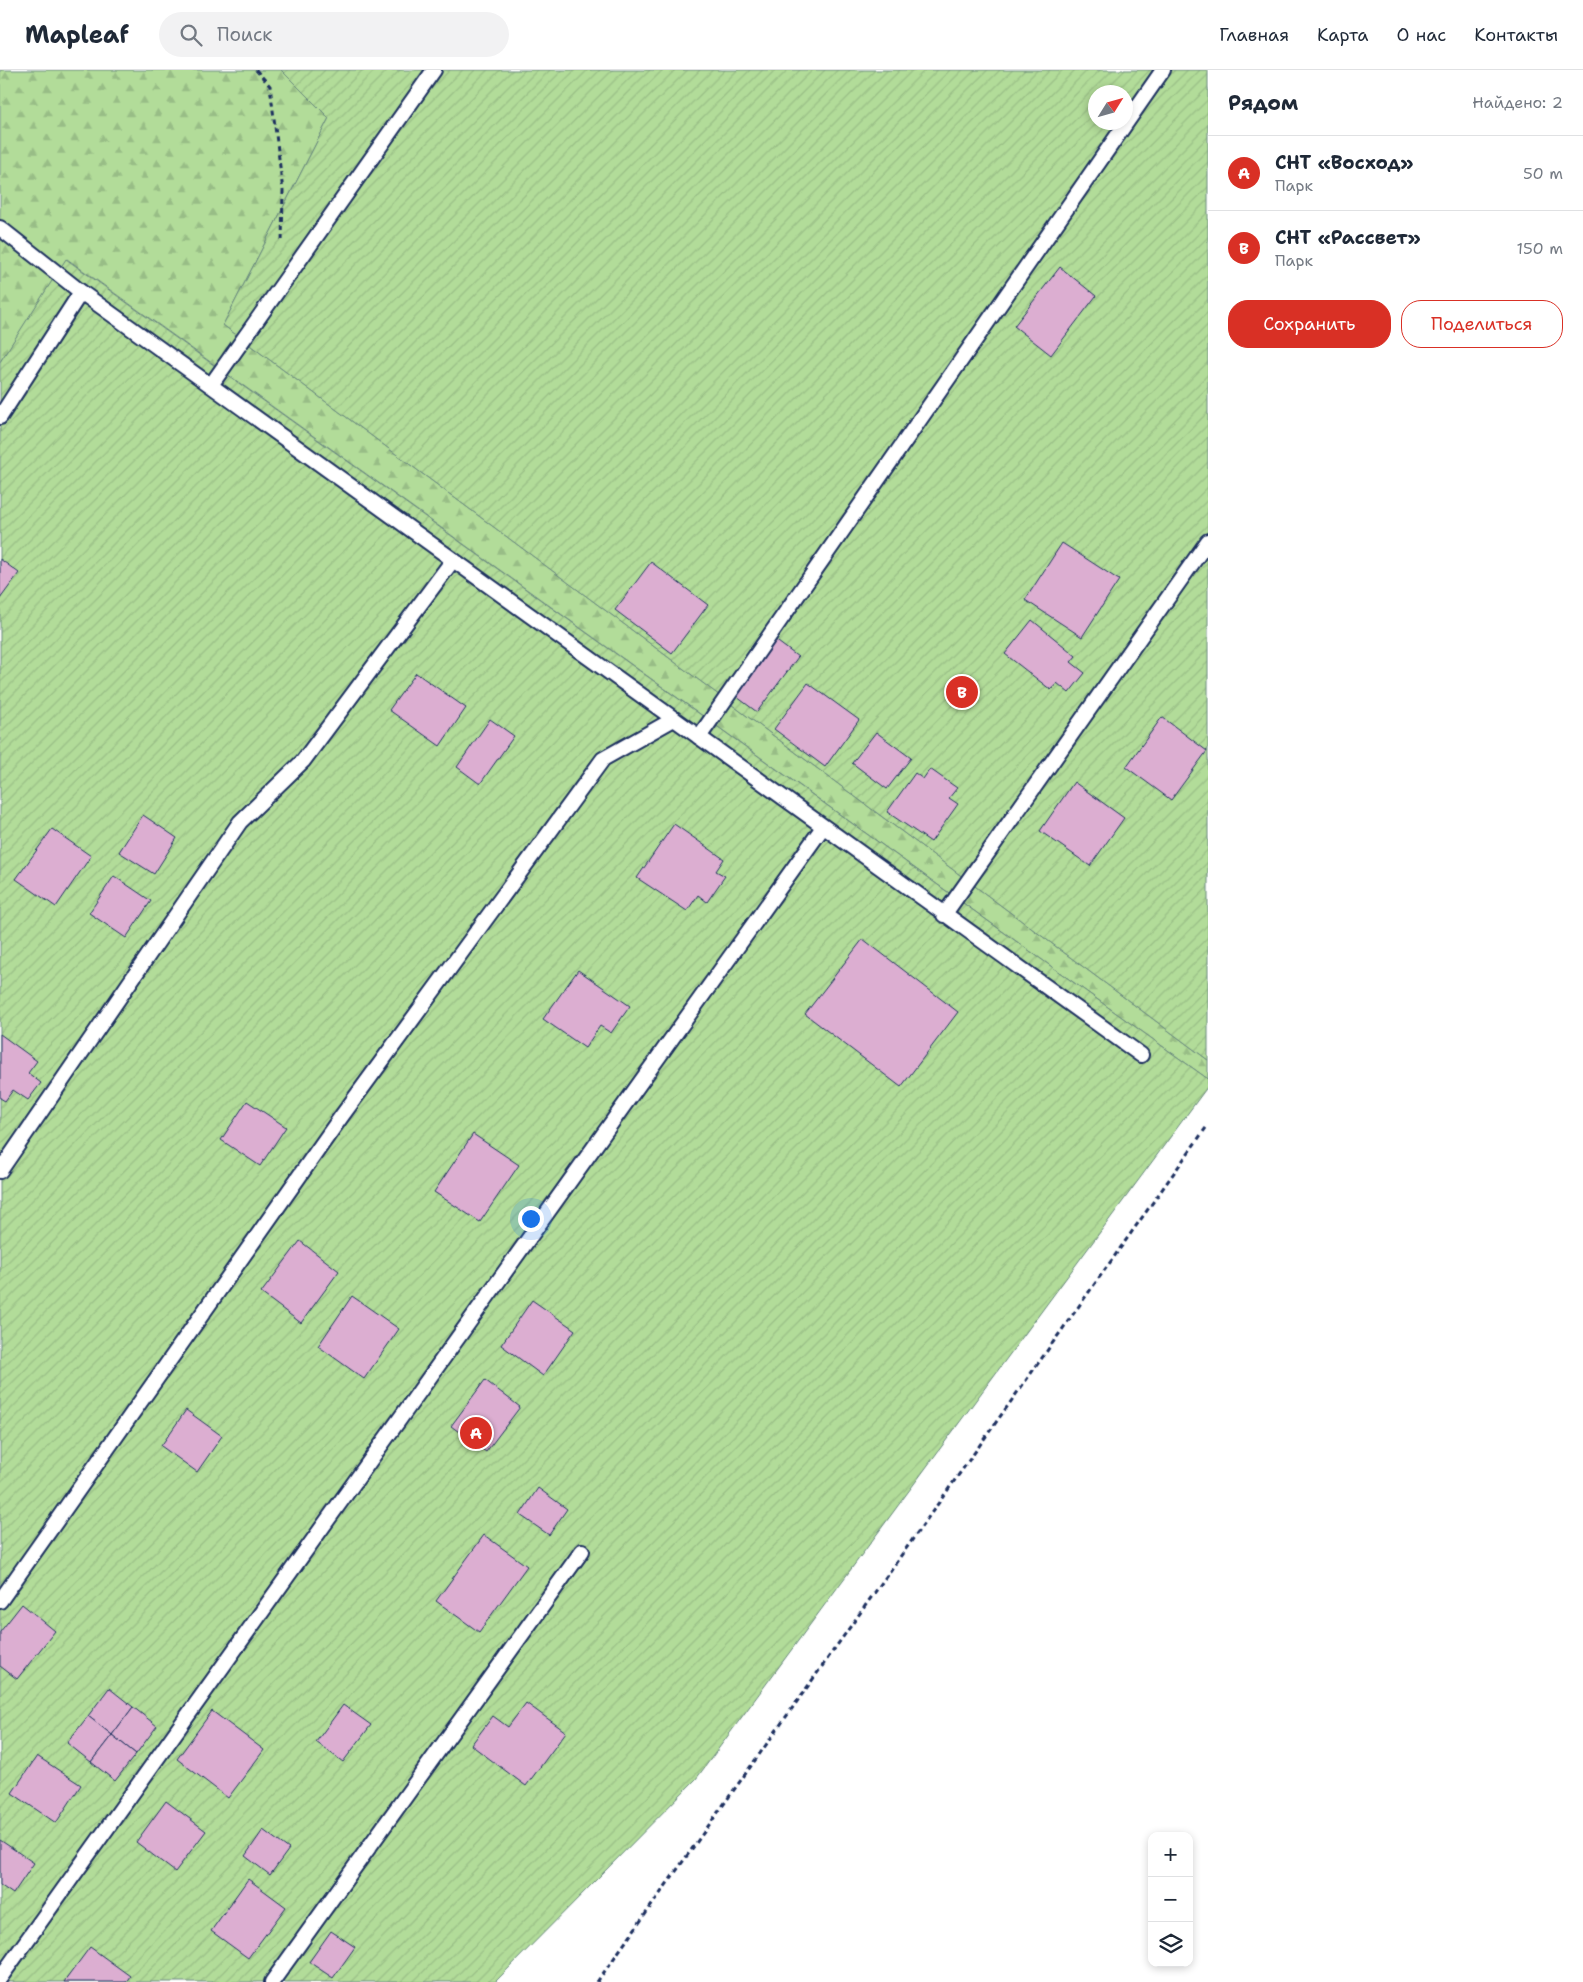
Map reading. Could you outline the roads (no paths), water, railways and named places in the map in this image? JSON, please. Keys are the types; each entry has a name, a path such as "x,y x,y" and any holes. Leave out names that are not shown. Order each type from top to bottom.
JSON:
{"lane":[{"path":"211,386 434,70"},
{"path":"699,737 1163,70"},
{"path":"0,228 81,292 1141,1054"},
{"path":"0,417 81,292"},
{"path":"944,914 1208,541"},
{"path":"0,1171 240,822 303,761 453,560"},
{"path":"0,1601 341,1117 604,759 674,719"},
{"path":"0,1978 823,827"},
{"path":"272,1982 582,1551"}],"place":[{"name":"СНТ «Рассвет»","path":"962,692"},
{"name":"СНТ «Восход»","path":"476,1433"}]}
